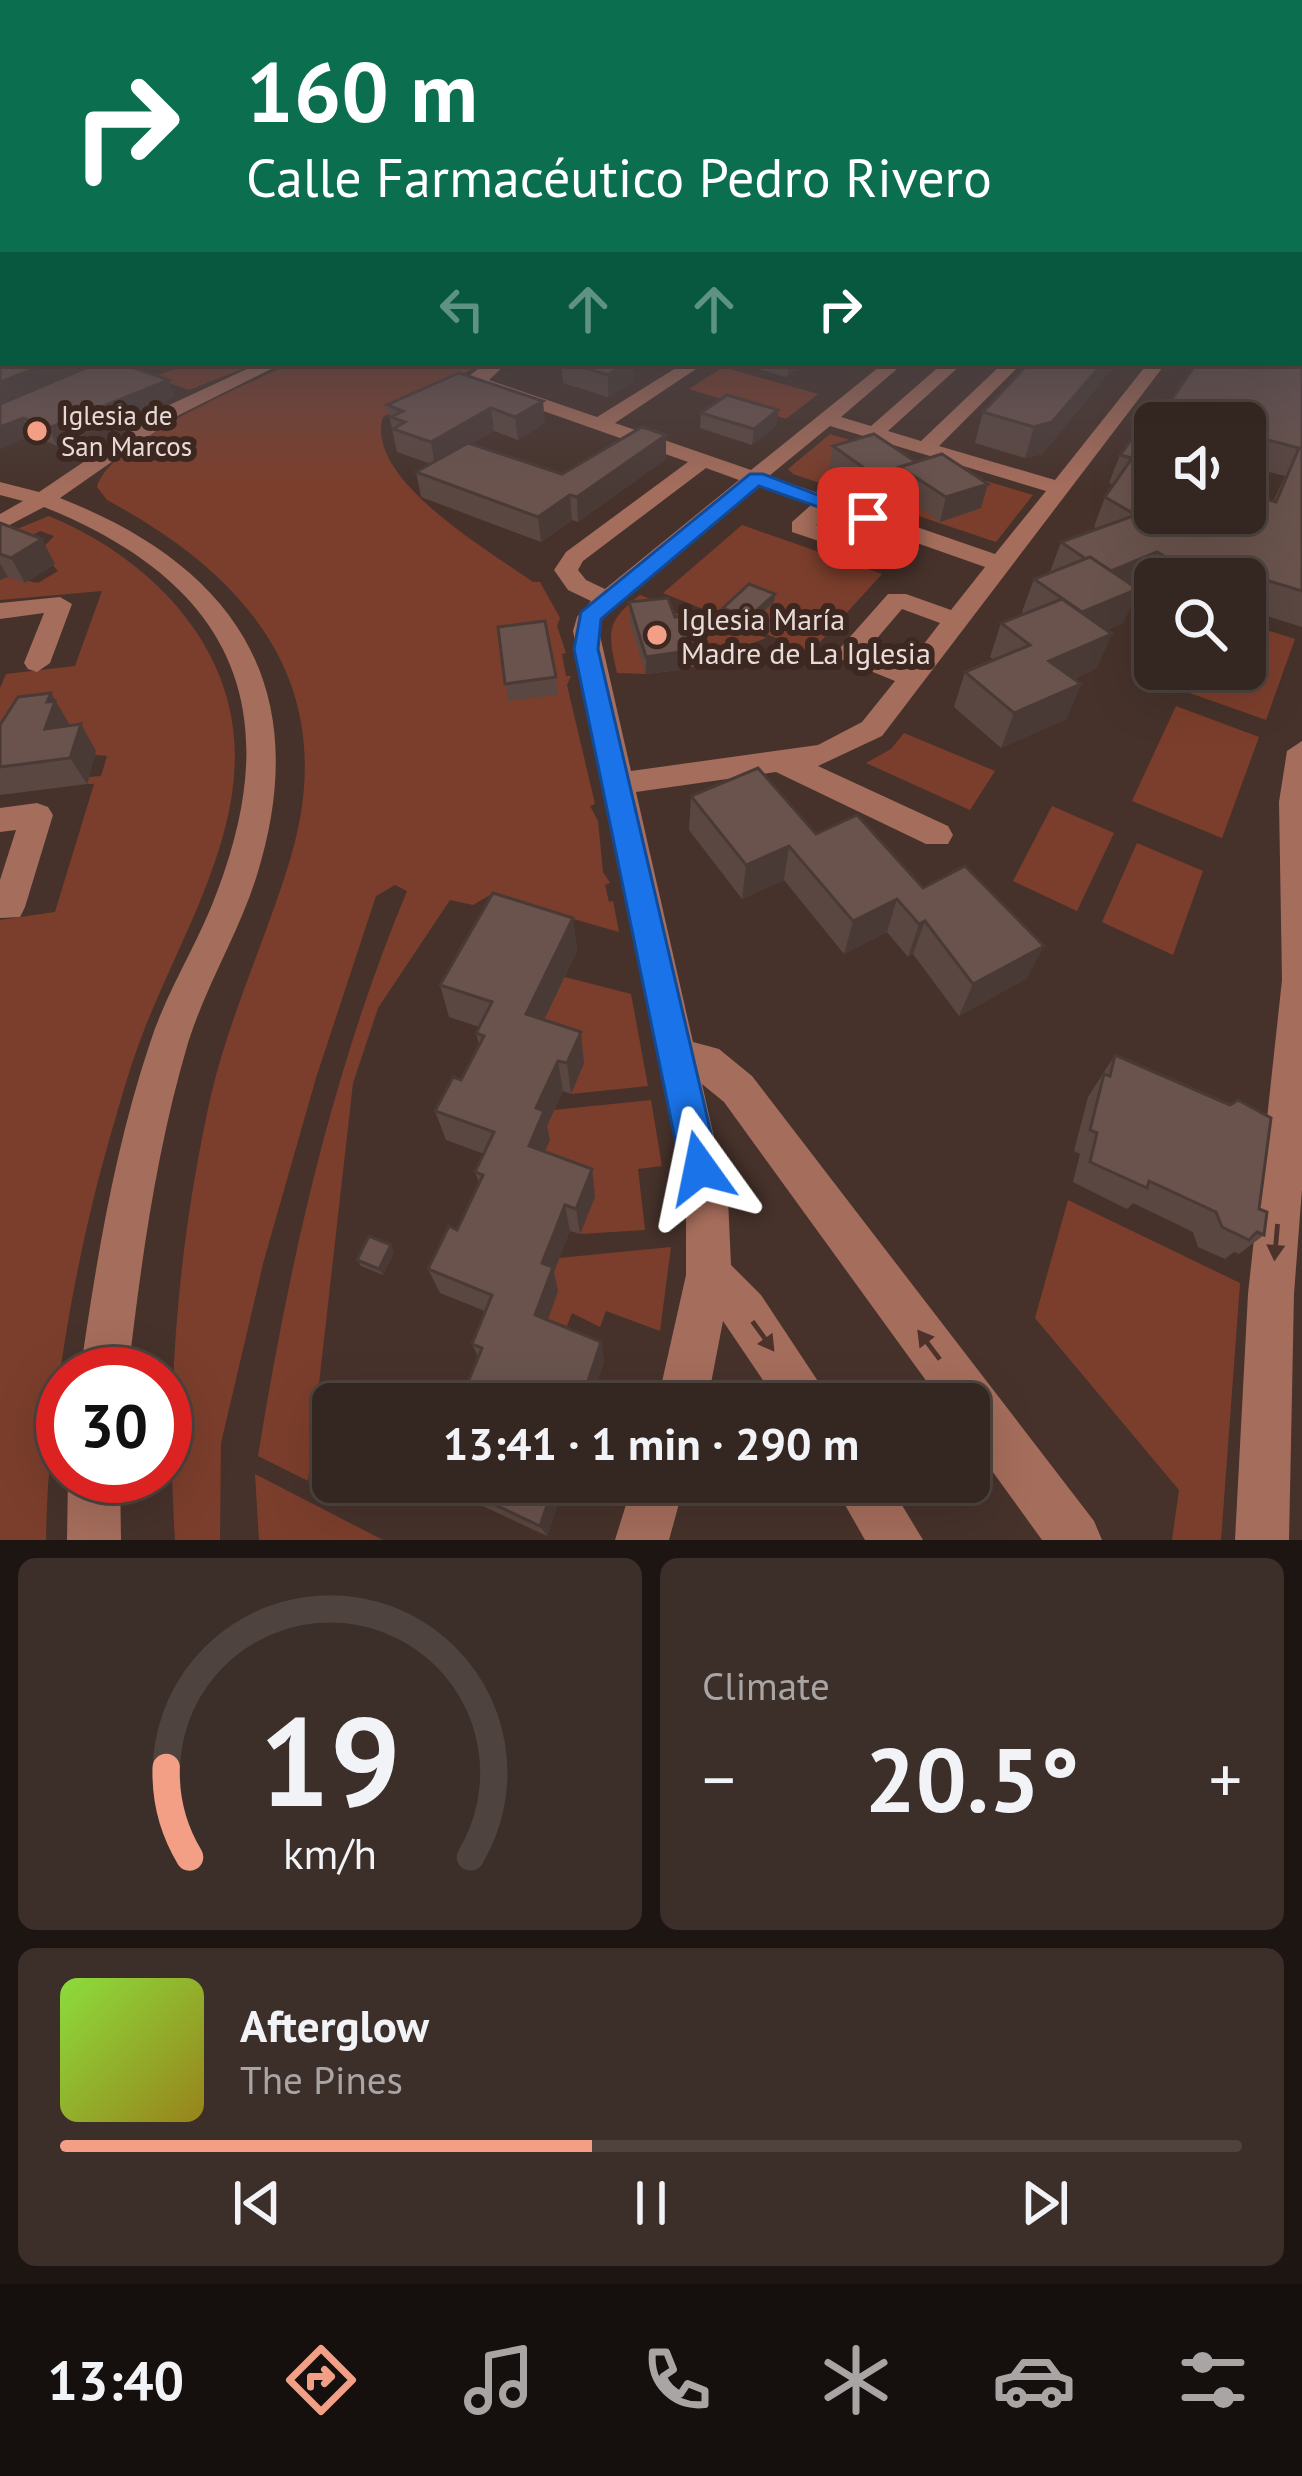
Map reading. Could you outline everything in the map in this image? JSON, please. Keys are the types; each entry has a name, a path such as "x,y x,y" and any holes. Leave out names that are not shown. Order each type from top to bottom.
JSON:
{"street":[{"path":"0,524 47,498 172,412 268,366"},
{"path":"493,366 478,376 481,383 1004,565"},
{"path":"687,1383 710,1275 707,1198 586,649 590,617 891,366"},
{"path":"874,433 951,366"},
{"path":"925,448 1010,366"},
{"path":"616,784 824,755 872,729 1155,366"},
{"path":"600,424 690,367"},
{"path":"827,419 1060,488"},
{"path":"607,599 577,585 566,570 574,556 704,460"},
{"path":"0,488 47,498 129,534 183,578 209,608 243,662 258,711 263,750 261,792 239,877 170,1040 122,1232 107,1347"},
{"path":"826,503 800,527 887,557 910,532"},
{"path":"913,678 850,653 897,599 958,621"},
{"path":"0,611 60,604 37,663"},
{"path":"1262,1540 1271,1294 1300,970 1294,802 1302,751"},
{"path":"779,761 937,835"},
{"path":"0,820 37,815 8,907"},
{"path":"675,1056 705,1062 738,1089 1075,1540"},
{"path":"710,1275 745,1311 794,1383"},
{"path":"94,1503 94,1540"},
{"path":"642,1540 653,1503"},
{"path":"872,1503 896,1540"}],"shaded area":[{"path":"185,366 249,366 189,390 152,377"},
{"path":"286,366 477,366 383,417 382,441 392,465 411,488 462,533 533,582 540,582 560,618 557,626 566,653 562,654 566,676 571,676 567,685 595,804 590,806 598,821 603,872 610,883 605,885 619,932 490,895 473,905 450,900 378,1008 353,1083 319,1383 312,1383 308,1481 258,1456 316,1169 356,1028 407,891 395,885 376,896 316,1078 264,1260 221,1443 220,1540 175,1540 173,1503 192,1503 192,1347 175,1347 177,1316 190,1204 211,1095 292,853 304,792 303,737 292,687 270,641 240,600 202,563 107,500 97,487 107,469 153,433"},
{"path":"723,367 818,394 786,419 689,389"},
{"path":"830,434 1033,495 996,542 788,469"},
{"path":"49,516 92,537 150,579 197,633 222,683 234,733 234,782 224,831 209,879 133,1060 88,1220 64,1347 36,1347 36,1503 47,1503 46,1540 0,1540 0,920 55,912 94,784 87,784 89,777 101,776 107,756 72,749 0,763 0,688 6,674 75,666 102,591 0,600 0,580 8,577 38,583 58,571 40,551 54,536 40,531 31,536 17,529"},
{"path":"742,525 882,574 811,652 663,593"},
{"path":"640,595 668,615 698,610 766,638 687,669 682,656 630,621 646,674 617,673 612,629 620,613"},
{"path":"1266,630 1295,639 1266,720 1184,691 1266,690"},
{"path":"1176,706 1259,737 1222,838 1132,801"},
{"path":"904,733 995,771 970,810 866,763 891,749"},
{"path":"1052,806 1114,833 1077,911 1013,881"},
{"path":"1137,843 1203,871 1173,955 1102,922"},
{"path":"557,975 631,994 648,1086 571,1094 584,1063 524,1062 545,1017"},
{"path":"651,1100 662,1166 638,1169 645,1230 580,1234 595,1197 525,1196 549,1141 542,1137 554,1110"},
{"path":"1068,1200 1240,1283 1221,1540 1172,1540 1179,1490 1035,1318"},
{"path":"671,1247 660,1331 606,1311 600,1327 572,1313 567,1326 548,1319 558,1291 548,1287 559,1258"},
{"path":"255,1474 383,1540 259,1540"}],"building":[{"path":"0,366 41,366 0,382"},
{"path":"90,366 129,366 169,380 49,428 23,418 0,427 0,404"},
{"path":"579,366 622,366 608,375"},
{"path":"1026,366 1100,366 1052,422 1034,427 983,412"},
{"path":"1195,366 1302,366 1302,591 1266,580 1266,558 1167,558 1157,552 1111,571 1086,559 1061,542 1134,516 1134,534 1266,534 1266,499 1276,502 1299,448 1266,439 1266,402 1170,402"},
{"path":"459,373 543,401 515,417 491,408 431,442 393,429 405,422 391,417 403,411 387,405"},
{"path":"727,395 778,410 754,429 701,413"},
{"path":"642,427 666,435 577,497 570,495 538,517 416,472 468,443 562,474"},
{"path":"874,434 916,462 874,475 833,446"},
{"path":"1134,436 1134,514 1105,497 1132,458 1120,455"},
{"path":"942,454 988,484 946,497 900,467"},
{"path":"0,523 42,539 11,558 0,554"},
{"path":"1090,557 1134,591 1082,612 1034,579"},
{"path":"749,584 775,594 748,618 723,608"},
{"path":"668,598 675,617 689,615 698,637 683,638 687,651 646,657 629,602"},
{"path":"1062,599 1112,634 1049,661 1081,684 1014,713 965,672 1030,645 1001,623"},
{"path":"545,621 556,677 505,684 498,627"},
{"path":"51,693 47,702 55,701 45,729 81,724 70,758 0,767 0,725 18,697"},
{"path":"758,768 816,834 857,815 923,888 965,866 1044,946 973,984 925,921 919,924 897,899 853,921 789,846 746,865 691,796"},
{"path":"493,893 573,918 526,1014 581,1032 567,1063 558,1061 536,1108 544,1111 529,1146 592,1169 576,1209 565,1205 542,1263 553,1267 535,1315 601,1342 587,1383 468,1383 482,1348 472,1344 492,1295 428,1269 449,1226 457,1230 483,1175 475,1172 494,1132 435,1111 453,1077 461,1080 484,1036 476,1033 492,1002 440,985"},
{"path":"1115,1055 1230,1105 1238,1100 1271,1118 1259,1209 1267,1212 1264,1235 1257,1232 1249,1240 1222,1227 1216,1212 1149,1181 1147,1188 1090,1162 1097,1133 1090,1130 1104,1074 1110,1076"},
{"path":"369,1236 391,1245 379,1269 357,1260"},
{"path":"491,1503 548,1503 540,1526"}],"place":[{"name":"Iglesia de San Marcos","path":"37,431"},
{"name":"Iglesia María Madre de La Iglesia","path":"657,635"}],"route":[{"path":"700,1168 586,649 586,631 590,617 607,599 757,478 868,518"}]}
